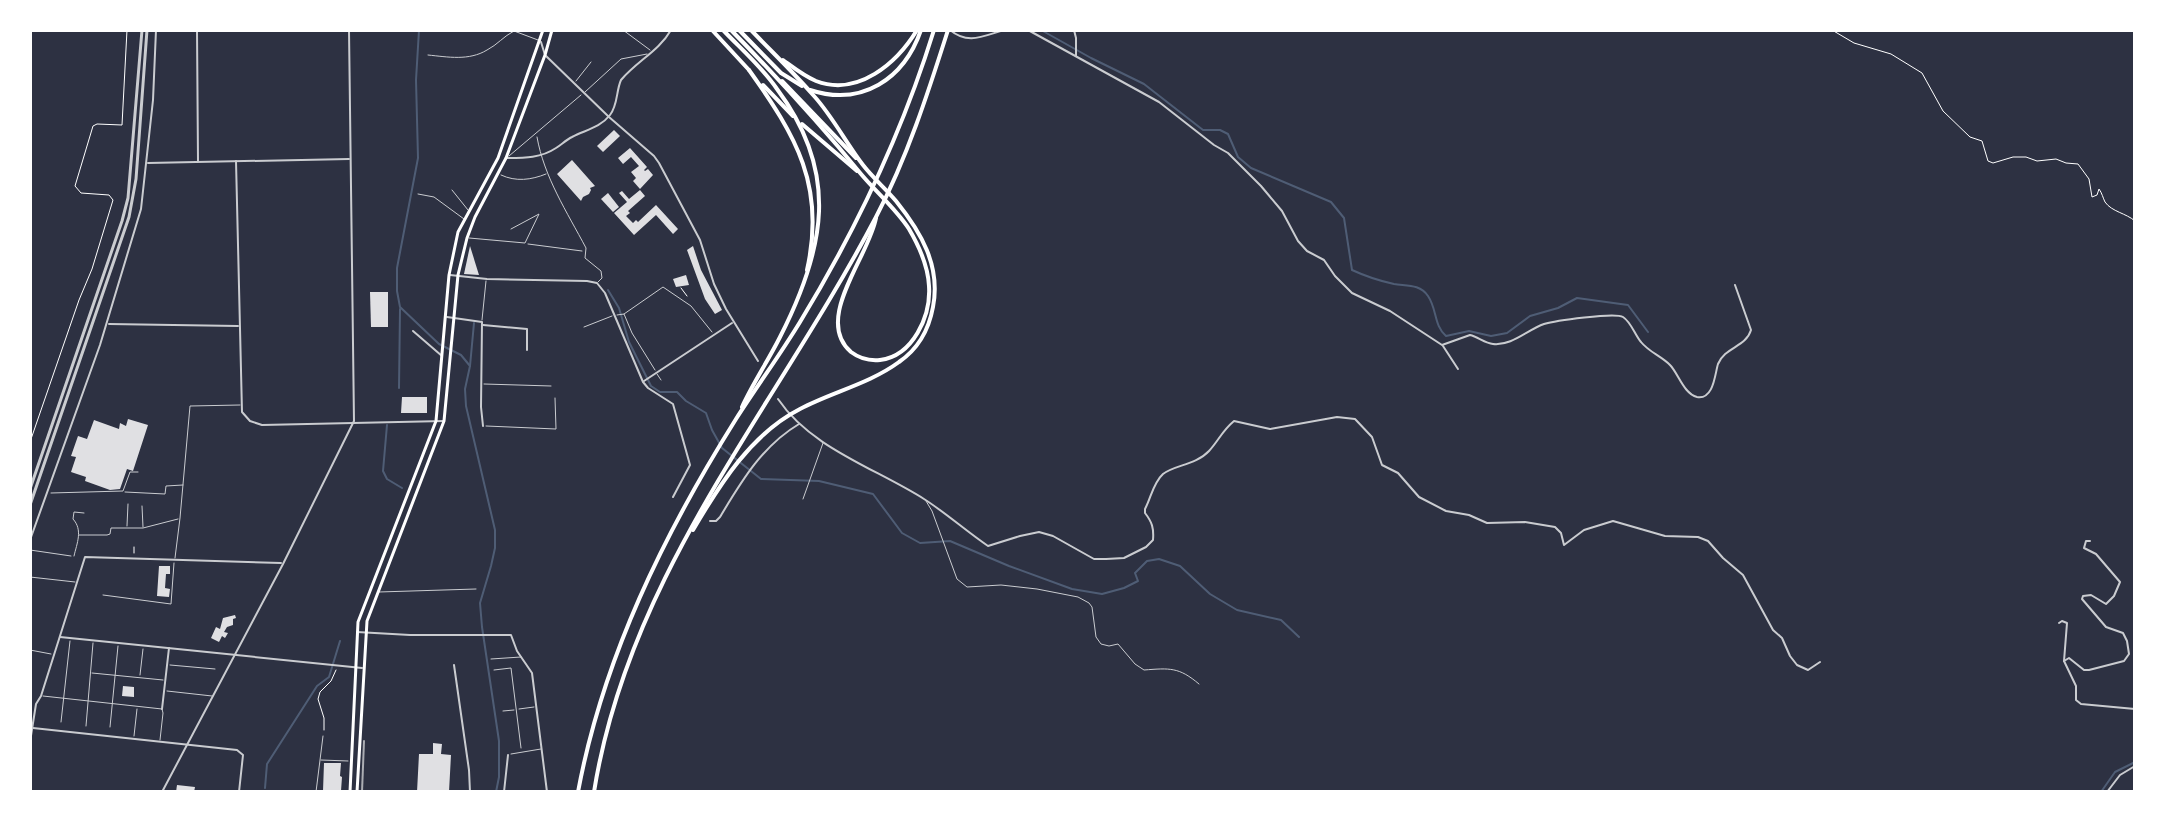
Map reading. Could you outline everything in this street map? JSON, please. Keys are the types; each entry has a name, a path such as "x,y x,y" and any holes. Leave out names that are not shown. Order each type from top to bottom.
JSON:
{"highway":[{"path":"712,30 780,104 862,174"},
{"path":"578,792 601,701 628,622 691,498 781,336 812,264 816,247 819,195 809,145 797,118 776,86 723,30"},
{"path":"734,30 781,73 813,91 841,95 871,89 899,70 909,56 919,30"},
{"path":"661,584 706,508 755,441 798,410 877,376 901,361 917,345 931,319 935,298 927,249 896,201 734,30"},
{"path":"734,30 839,145 908,228 920,251 929,285 926,316 906,348 894,356 872,360 852,352 839,334 837,324 845,290 866,250 877,215"},
{"path":"751,30 814,96 863,166"},
{"path":"772,52 818,82 846,84 879,72 919,30"},
{"path":"736,419 801,321 864,207 921,72 934,31"},
{"path":"594,792 614,708 661,584 732,456 820,315 877,215 917,122 948,32"},
{"path":"749,70 776,107 796,144 806,171 813,206 813,231 802,288"}],"main road":[{"path":"350,792 356,632 436,421 449,275 458,232 498,158 543,30"},
{"path":"357,792 367,621 444,421 458,275 467,238 506,158 552,30"}],"street":[{"path":"30,489 128,198 144,30"},
{"path":"30,505 129,217 136,179 144,30"},
{"path":"30,540 106,324 141,209 156,30"},
{"path":"197,30 198,162"},
{"path":"162,792 283,564 354,421 349,30"},
{"path":"506,158 528,158 553,150 609,117 616,104 621,80 665,40 671,30"},
{"path":"948,32 967,39 1004,30"},
{"path":"1028,30 1159,102 1228,153 1282,211 1307,251 1324,260 1352,293 1390,311 1442,345 1458,369"},
{"path":"1074,30 1076,55"},
{"path":"540,41 545,55 659,163 700,240 714,284 758,361"},
{"path":"144,163 351,159"},
{"path":"236,161 242,412 250,421 262,425 444,421"},
{"path":"449,275 597,283 605,293 643,382 673,404 690,465 673,497"},
{"path":"1442,345 1470,335 1497,344 1516,339 1544,324 1618,316 1627,321 1643,345 1671,366 1687,389 1702,397 1715,383 1723,355 1746,340 1751,330 1735,285"},
{"path":"445,317 527,329 527,350"},
{"path":"643,382 734,322"},
{"path":"106,324 239,326"},
{"path":"482,324 483,426"},
{"path":"413,331 443,356"},
{"path":"778,399 794,420 823,443 924,499 988,546 1039,532 1053,536 1094,559 1124,558 1146,547 1153,540 1154,530 1145,509 1158,480 1165,472 1190,464 1208,452 1222,431 1234,421 1270,429 1337,417 1355,419 1372,437 1382,465 1398,473 1419,497 1446,511 1469,515 1487,523 1525,522 1555,527 1561,533 1564,545 1584,530 1613,521 1665,536 1698,537 1708,541 1743,575 1773,630 1782,638 1797,665 1808,670 1820,662"},
{"path":"710,521 720,517 763,453 799,424"},
{"path":"2064,661 2069,658 2084,670 2089,670 2124,661 2129,654 2123,633 2106,627 2082,599 2091,595 2106,604 2114,596 2120,582 2096,554 2084,548 2086,541 2090,541"},
{"path":"30,742 36,704 85,557 283,564"},
{"path":"2059,623 2067,623 2064,661 2076,686 2076,700 2081,704 2135,709"},
{"path":"356,632 511,635 532,673 547,792"},
{"path":"59,637 362,668"},
{"path":"162,709 169,648"},
{"path":"454,665 470,792"},
{"path":"33,728 237,750 243,755 239,792"},
{"path":"504,792 508,753"},
{"path":"2107,792 2120,775 2135,766"}],"lane":[{"path":"623,30 653,52"},
{"path":"428,55 454,58 474,56 489,50 514,31 540,41"},
{"path":"506,158 621,59 653,52"},
{"path":"574,83 591,62"},
{"path":"536,134 540,155 586,248 585,258 601,271 602,278 597,283"},
{"path":"499,174 511,180 520,180 548,173"},
{"path":"452,190 469,211"},
{"path":"418,194 434,197 464,219"},
{"path":"511,229 539,214 525,243"},
{"path":"467,238 584,251"},
{"path":"482,324 487,279"},
{"path":"584,327 624,314 663,287 691,306 714,335"},
{"path":"624,314 661,380"},
{"path":"481,384 551,386"},
{"path":"483,426 556,429 555,398"},
{"path":"103,595 171,604 190,406 241,405"},
{"path":"803,499 823,443"},
{"path":"123,491 130,472 138,472"},
{"path":"48,493 123,491 165,494 166,486 183,485"},
{"path":"924,499 932,511 962,585 1014,586 1083,599 1092,607 1096,637 1101,644 1118,644 1144,670 1172,668 1199,684"},
{"path":"127,528 128,504"},
{"path":"142,506 143,528"},
{"path":"30,550 74,556 79,526 73,519 74,512 84,513"},
{"path":"79,535 109,535 111,528 143,528 180,518"},
{"path":"30,577 75,582"},
{"path":"377,592 476,589"},
{"path":"61,722 71,638"},
{"path":"86,726 93,640"},
{"path":"110,727 118,643"},
{"path":"139,678 143,645"},
{"path":"30,650 53,654"},
{"path":"491,659 521,657"},
{"path":"167,664 215,669"},
{"path":"494,670 511,668 521,748"},
{"path":"90,673 165,680"},
{"path":"164,691 212,696"},
{"path":"41,696 162,709 160,741"},
{"path":"30,702 36,704"},
{"path":"134,739 137,707"},
{"path":"503,711 537,707"},
{"path":"316,792 323,736"},
{"path":"508,753 542,748"},
{"path":"318,760 352,760"}],"path":[{"path":"30,442 92,269 113,200 109,195 81,193 75,186 93,126 122,125 127,30"},
{"path":"1786,30 1796,30"},
{"path":"1832,30 1867,49 1891,54 1922,73 1943,111 1970,137 1982,141 1988,161 1993,163 2026,157 2037,161 2056,159 2078,164 2089,179 2092,197 2097,195 2099,189 2105,202 2135,221"},
{"path":"681,288 687,296"},
{"path":"134,547 134,560"},
{"path":"323,736 324,718 318,699 337,666"}],"building":[{"path":"614,130 620,136 603,152 597,146"},
{"path":"630,148 647,167 644,170 648,169 653,175 640,189 633,181 636,178 631,172 639,166 631,157 623,164 618,158"},
{"path":"572,160 595,186 581,201 557,174"},
{"path":"640,190 645,196 626,216 633,223 638,222 656,205 678,229 673,234 656,215 634,235 614,213 627,202 619,193 622,191 629,199"},
{"path":"608,193 619,207 613,212 601,199"},
{"path":"470,246 479,275 464,274"},
{"path":"693,246 701,270 722,310 715,314 705,299 687,250"},
{"path":"686,275 689,285 676,287 673,279"},
{"path":"370,292 388,292 388,327 371,327"},
{"path":"402,397 427,397 427,413 401,413"},
{"path":"128,419 148,425 133,471 127,469 120,489 110,490 71,472 76,457 71,456 78,436 87,439 94,420 119,429 120,423 126,426"},
{"path":"159,566 170,566 165,588 170,589 169,597 157,596"},
{"path":"235,615 233,625 224,632 228,633 225,638 222,636 219,642 211,638 216,627 220,629 223,618"},
{"path":"123,686 134,687 134,697 122,696"},
{"path":"433,743 442,744 441,754 451,755 449,792 417,792 419,754 433,754"},
{"path":"324,763 341,763 341,791 323,791"},
{"path":"177,785 195,787 194,792 176,792"}],"waterway":[{"path":"419,30 416,80 418,158 397,268 397,291 400,307 439,344 461,355 470,366 465,389 466,406 495,530 495,548 480,603 499,741 496,792"},
{"path":"1041,30 1144,84 1203,130 1220,130 1228,134 1238,157 1251,168 1331,202 1344,218 1352,270 1421,289 1431,301 1439,327 1446,336 1469,331 1491,336 1507,333 1530,316 1558,308 1577,298 1628,305 1648,332"},
{"path":"608,290 619,308 629,342 651,386 660,392 677,392 706,413 722,448 761,479 819,481 873,494 902,533 920,543 950,541 1072,589 1102,594 1124,588 1138,581 1135,573 1147,561 1159,559 1180,566 1210,594 1237,610 1281,620 1299,637"},
{"path":"399,388 400,309"},
{"path":"470,366 474,323"},
{"path":"387,425 383,471 387,479 402,488"},
{"path":"265,788 267,764 317,686 329,677 340,641"},
{"path":"2101,792 2115,772 2135,762"}],"railway":[{"path":"362,792 364,741"}]}
